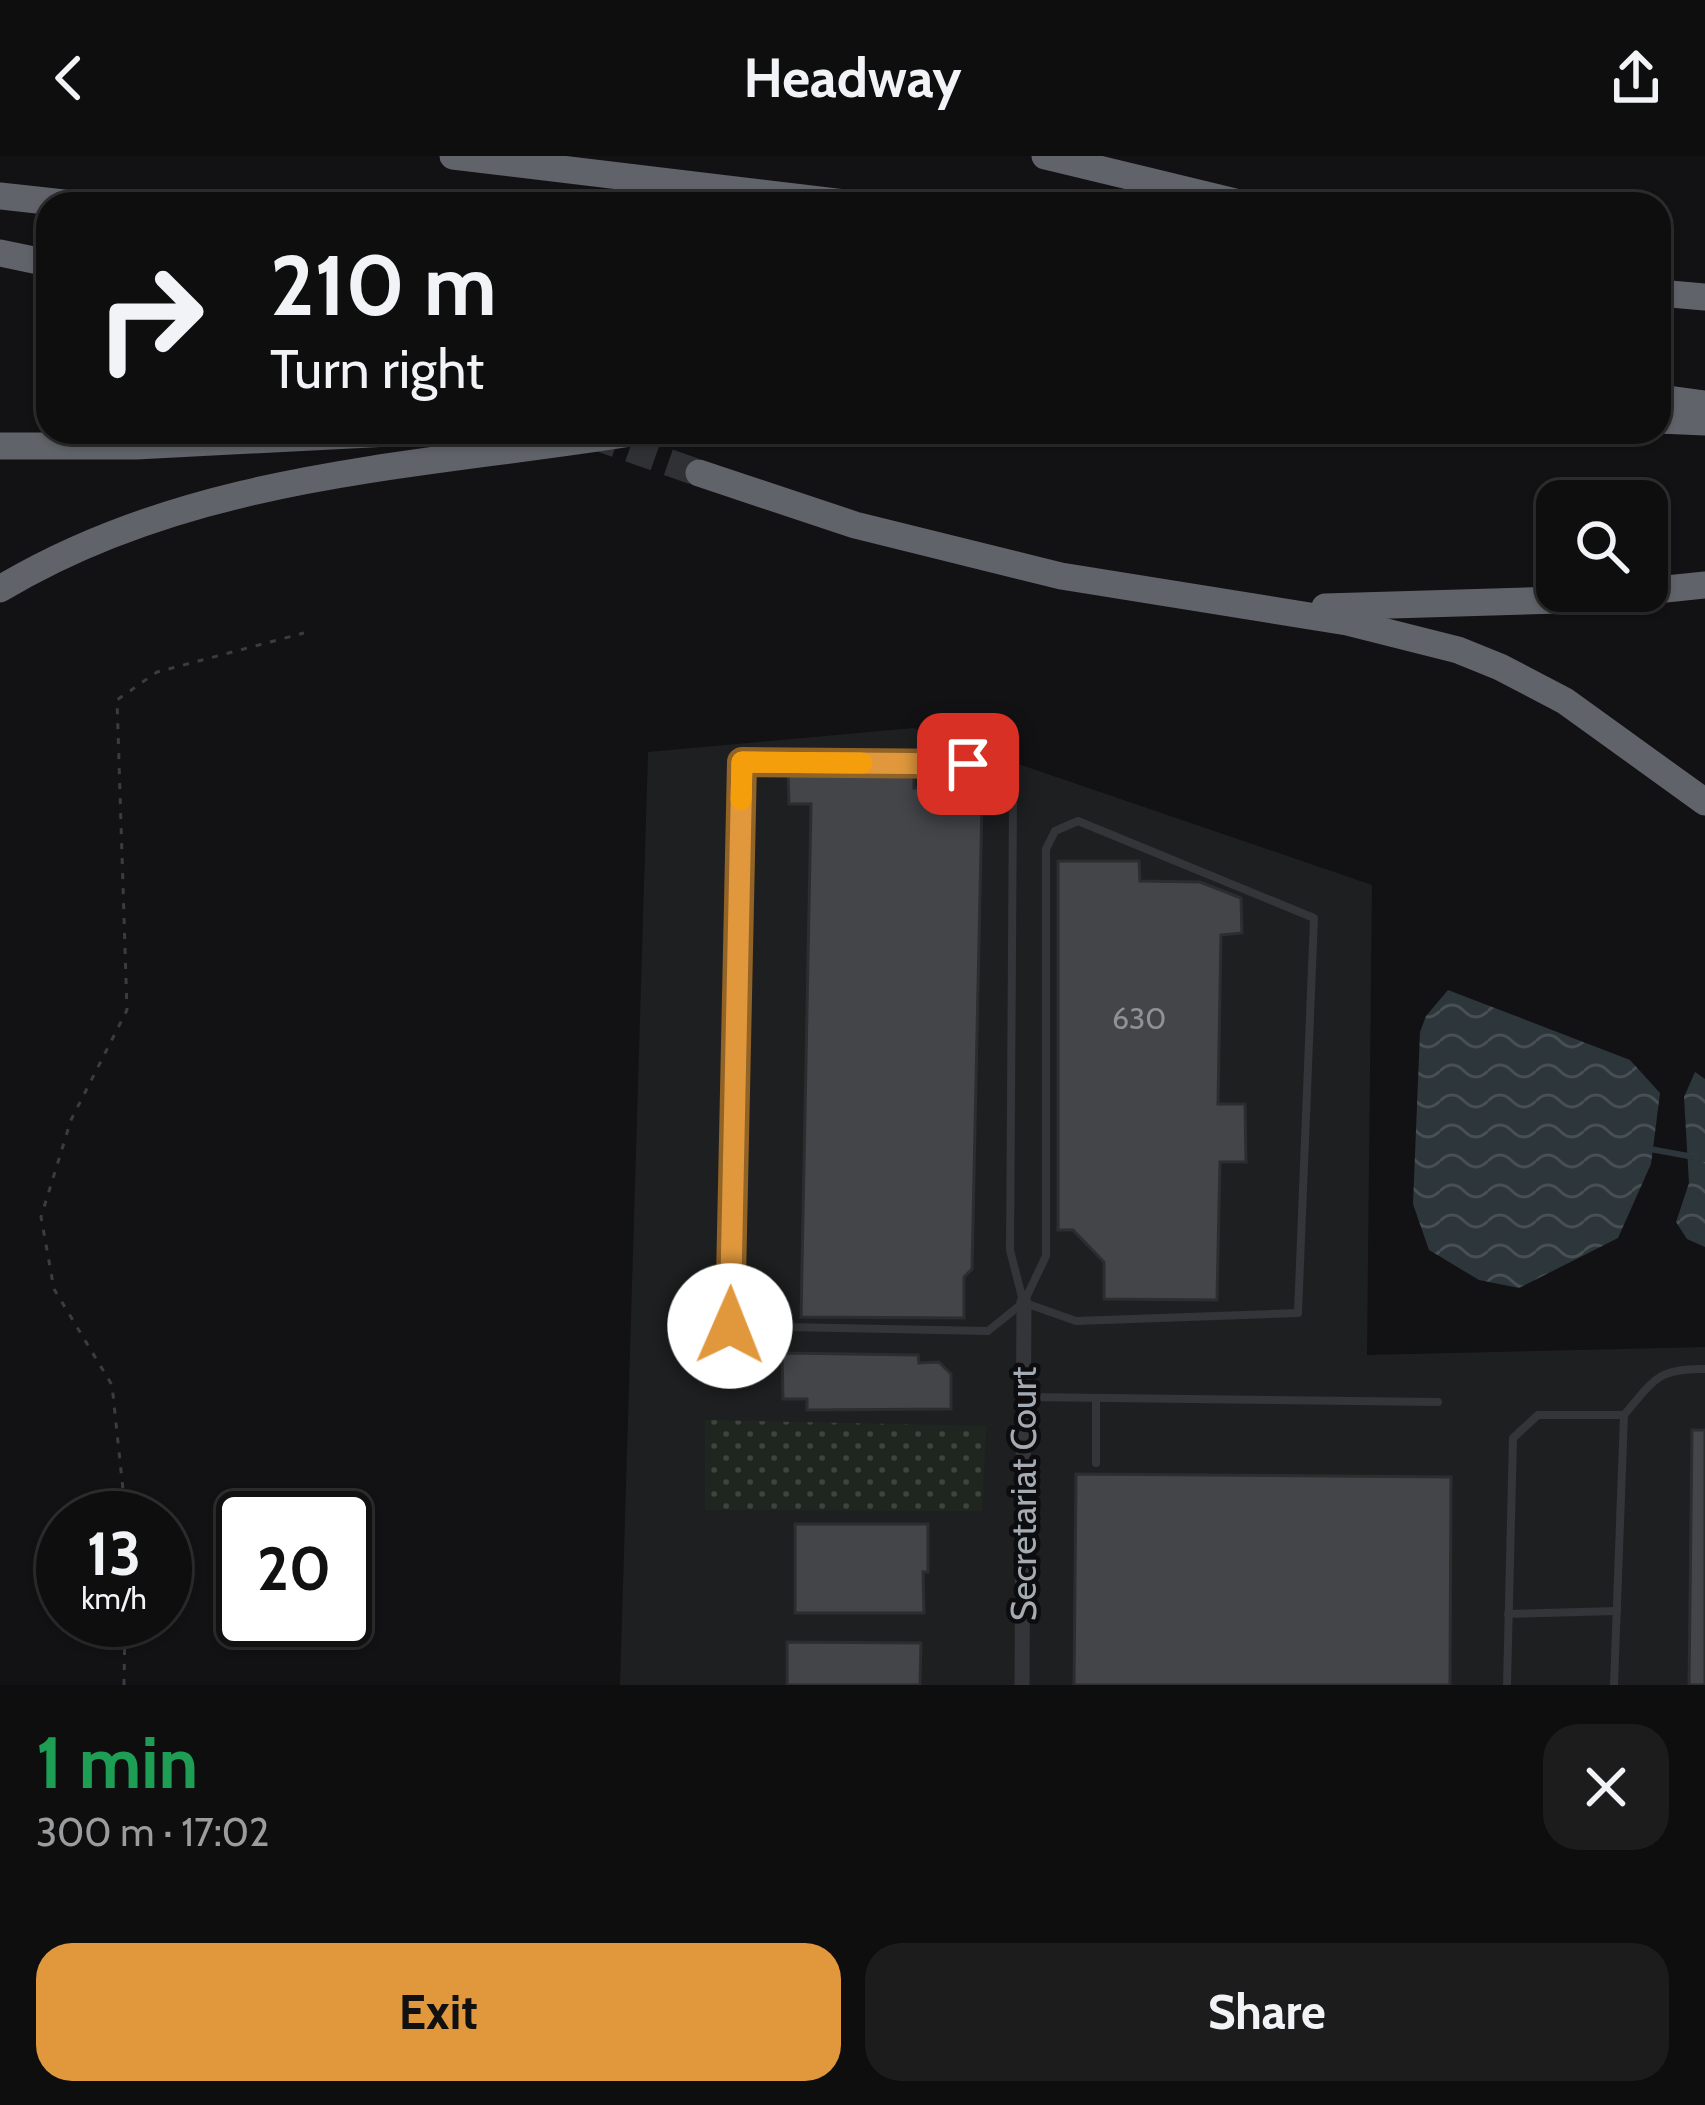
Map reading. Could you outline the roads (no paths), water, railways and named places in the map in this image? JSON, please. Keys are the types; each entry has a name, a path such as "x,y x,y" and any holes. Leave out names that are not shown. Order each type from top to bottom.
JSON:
{"highway":[{"path":"453,156 753,192"},
{"path":"1045,156 1194,192"},
{"path":"0,196 36,200"},
{"path":"0,253 36,260"},
{"path":"1671,293 1702,297"},
{"path":"1671,400 1705,404"},
{"path":"1671,421 1705,422"},
{"path":"0,446 175,444"},
{"path":"0,589 60,557 161,514 244,491 548,444"},
{"path":"699,472 855,524 1061,576 1347,622 1459,650 1565,701 1705,802"},
{"path":"1273,609 1561,600 1705,585"}],"street":[{"name":"Secretariat Court","path":"1022,1685 1024,1302"}],"lane":[{"path":"1024,1302 1010,1250 1013,800 994,779 968,764 742,762 730,1326 988,1331 1024,1302 1046,1256 1046,849 1055,831 1078,821 1314,918 1298,1313 1076,1321 1024,1302"},
{"path":"1614,1685 1624,1414 1671,1368 1705,1369"},
{"path":"1023,1397 1438,1402"},
{"path":"1096,1398 1096,1463"},
{"path":"1507,1685 1513,1438 1538,1414 1624,1414"},
{"path":"1508,1614 1617,1611"}],"water":[{"path":"1448,990 1630,1060 1660,1093 1651,1164 1618,1238 1519,1288 1479,1280 1429,1250 1413,1204 1420,1032 1426,1016"},
{"path":"1695,1072 1705,1079 1705,1247 1687,1239 1676,1222 1689,1183 1684,1097"}],"waterway":[{"path":"1650,1149 1705,1159"}],"tunnel":[{"path":"617,444 699,473"}]}
